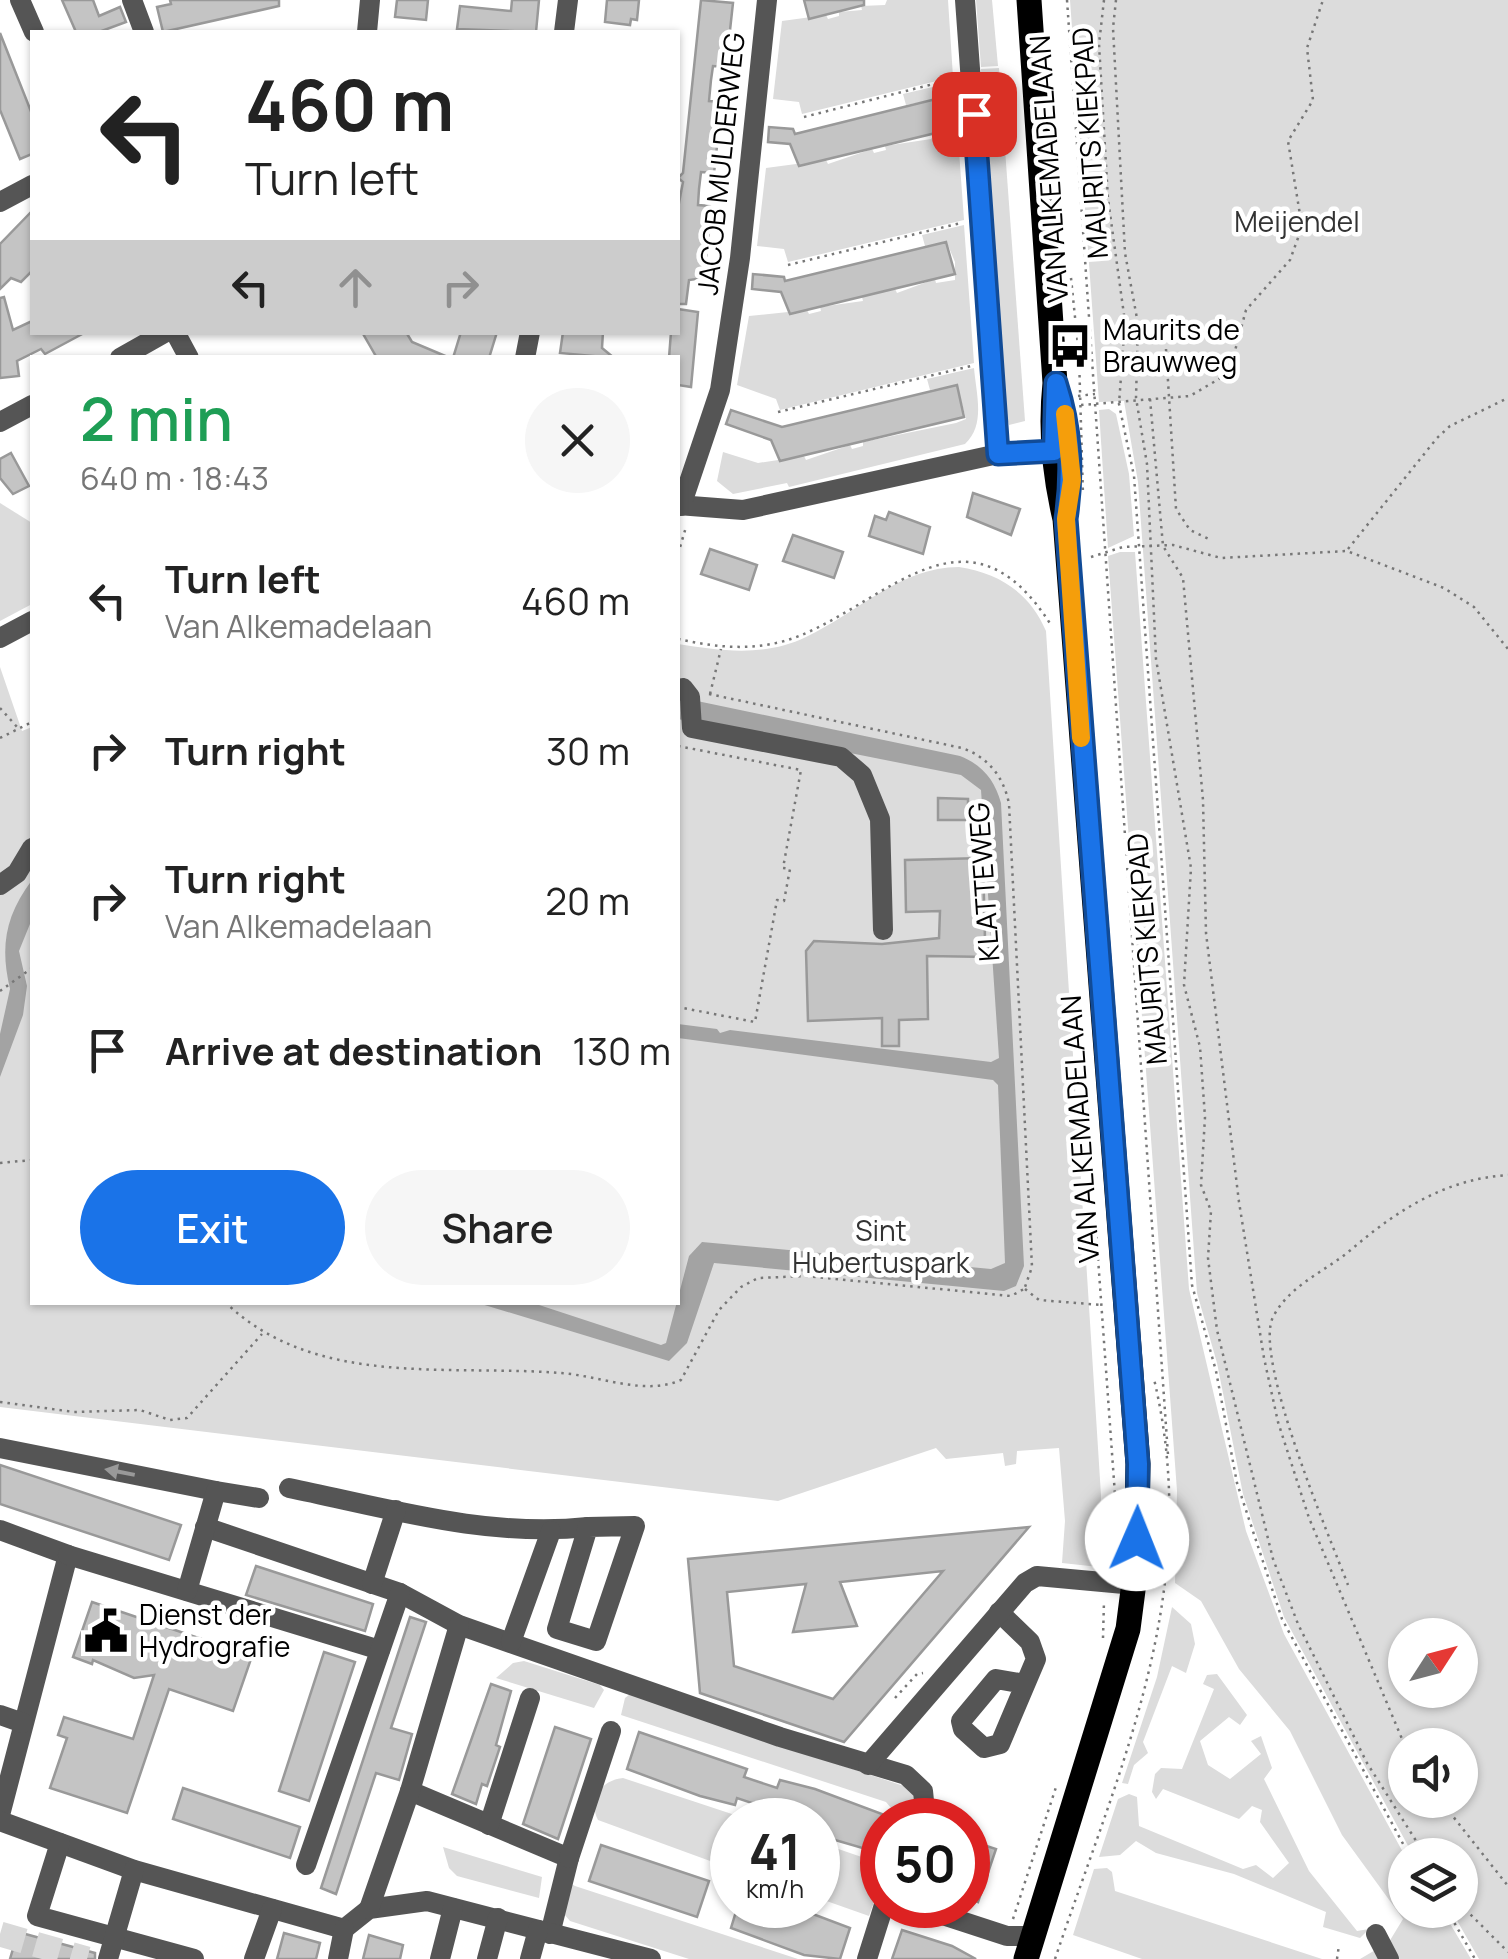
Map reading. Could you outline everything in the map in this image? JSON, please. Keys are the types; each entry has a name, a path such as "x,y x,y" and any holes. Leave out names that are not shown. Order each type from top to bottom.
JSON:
{"main road":[{"name":"VAN ALKEMADELAAN","path":"1022,1944 1114,1683 1134,1585 1138,1464 1066,519 1054,451 1056,383 1029,0"},
{"name":"VAN ALKEMADELAAN","path":"1056,383 1069,434 1072,480 1066,519"}],"street":[{"path":"20,0 33,30"},
{"path":"368,30 370,0"},
{"path":"564,30 568,0"},
{"name":"JACOB MULDERWEG","path":"680,503 720,390 740,258 768,0"},
{"path":"965,0 998,454"},
{"path":"136,2 143,30"},
{"path":"0,202 30,185"},
{"path":"125,355 161,335"},
{"path":"0,422 30,406"},
{"path":"680,506 743,510 998,454 1054,451"},
{"path":"0,638 30,621"},
{"path":"693,692 692,728 841,757 862,775 880,819 884,930"},
{"path":"0,885 17,873 30,851"},
{"path":"0,1448 259,1498"},
{"path":"289,1488 476,1526 550,1531 588,1527 635,1526 596,1641 557,1629 588,1527"},
{"path":"187,1591 216,1492"},
{"path":"372,1584 396,1510"},
{"path":"205,1527 400,1593 458,1625 916,1780 923,1798"},
{"path":"0,1530 68,1555 380,1650"},
{"path":"511,1642 550,1531"},
{"path":"68,1555 24,1722 6,1763 0,1818 134,1870 344,1929"},
{"path":"868,1764 998,1612 1037,1576 1134,1585"},
{"path":"306,1865 400,1593"},
{"path":"998,1612 1034,1648 1036,1659 1025,1684"},
{"path":"369,1910 410,1791 458,1625"},
{"path":"489,1825 530,1698"},
{"path":"0,1715 24,1722"},
{"path":"530,1959 544,1932 612,1731"},
{"path":"410,1791 569,1858"},
{"path":"60,1843 38,1916 194,1959"},
{"path":"108,1959 134,1870"},
{"path":"338,1959 344,1929 369,1910 427,1901 544,1932 572,1950 651,1959"},
{"path":"254,1959 272,1908"},
{"path":"440,1959 453,1908"},
{"path":"487,1959 498,1918"},
{"path":"867,1959 877,1928"},
{"path":"977,1928 1022,1944"},
{"path":"1376,1934 1389,1959"}],"path":[{"name":"VAN ALKEMADELAAN","path":"1067,0 1169,1417 1168,1471"},
{"name":"MAURITS KIEKPAD","path":"1104,0 1099,44 1110,164 1108,199 1125,322 1119,404 1134,476 1192,1285 1216,1371 1241,1499 1282,1619 1400,1838"},
{"path":"1116,0 1113,28 1123,216 1138,324 1136,398 1147,464 1156,658 1190,868 1184,985 1200,1047 1206,1117 1202,1185 1210,1212 1208,1258 1217,1330 1272,1560 1298,1624 1367,1763 1413,1838"},
{"path":"1079,405 1190,396 1229,373 1246,310 1290,260 1302,227 1288,141 1313,100 1307,48 1323,0"},
{"path":"804,116 956,78"},
{"path":"788,265 968,221"},
{"path":"1166,349 1176,509 1190,530 1208,539"},
{"path":"778,412 977,365"},
{"path":"1347,551 1437,438 1450,426 1508,398"},
{"path":"1150,399 1163,546 1176,560 1183,578 1203,800 1206,933 1251,1285 1273,1404 1309,1518 1397,1728"},
{"path":"680,509 686,527 680,547"},
{"path":"1088,558 1138,546 1163,546 1221,558 1347,551 1444,588 1474,607 1508,650"},
{"path":"680,639 722,647 772,644 800,636 914,570 945,563 989,570 1013,581 1036,602 1054,630"},
{"path":"693,692 722,647"},
{"name":"KLATTEWEG","path":"693,692 962,748 989,764 1002,782 1008,804 1032,1248 1032,1268 1024,1289"},
{"path":"0,708 20,729"},
{"path":"0,738 30,723"},
{"path":"680,746 801,770 782,868 790,869 784,901 777,900 755,1022 680,1007"},
{"path":"0,991 30,969"},
{"path":"0,1163 30,1160"},
{"path":"1348,1586 1283,1410 1270,1333 1272,1318 1306,1280 1346,1254 1394,1212 1425,1195 1508,1174"},
{"path":"230,1305 263,1333 314,1354 450,1372 594,1376 653,1388 681,1380 728,1298 758,1278 805,1276 1011,1296 1024,1289 1039,1300 1102,1306"},
{"path":"0,1402 74,1412 140,1410 170,1420 188,1418 206,1401 247,1346 263,1333"},
{"path":"1103,1641 1104,1599"},
{"path":"1022,1944 1062,1768"},
{"path":"1454,1818 1508,1886"},
{"path":"1478,1922 1508,1952"},
{"path":"1457,1928 1476,1959"},
{"path":"1337,1959 1340,1944"}],"green space":[{"path":"887,0 948,0 953,77 802,114 799,102 773,99 782,21 826,15 828,19 839,16 839,12 862,10 861,6 885,5"},
{"path":"976,0 992,0 998,66 981,67"},
{"name":"Meijendel","path":"1070,0 1508,0 1508,1959 1479,1959 1461,1928 1478,1928 1478,1838 1404,1838 1393,1818 1478,1818 1478,1728 1388,1728 1388,1809 1284,1617 1243,1494 1217,1363 1197,1293 1138,482 1124,401 1099,402"},
{"path":"999,68 1025,421 1009,425 981,69"},
{"path":"954,82 964,220 788,262 784,249 757,246 766,168 826,160 828,164 872,149 874,153 886,150 885,146 931,139 935,134 944,147 940,138 945,136 945,120 937,99 906,105 903,94"},
{"path":"964,225 974,363 780,410 776,399 737,385 749,316 807,310 809,314 821,311 820,307 863,301 862,297 895,289 897,293 935,279 936,283 955,280 955,262 947,243 925,246 922,235"},
{"path":"974,368 978,418 965,444 789,487 787,483 733,494 717,481 723,452 758,463 804,456 806,460 850,445 852,449 863,446 863,442 966,419 957,385 930,390 927,379"},
{"path":"1109,409 1116,414 1129,474 1134,536 1108,548 1099,410"},
{"path":"0,503 30,522 30,605 0,621"},
{"path":"1135,552 1189,1289 1246,1531 1284,1634 1395,1838 1388,1838 1388,1898 1342,1835 1290,1731 1239,1669 1201,1601 1175,1583 1177,1491 1108,556"},
{"name":"Sint Hubertuspark","path":"959,567 1000,580 1022,596 1046,631 1101,1495 1099,1567 1062,1563 1065,1521 1059,1448 1017,1451 1016,1464 1005,1466 1003,1453 946,1459 936,1448 778,1501 0,1407 0,667 22,731 30,728 30,1305 680,1305 680,644 743,651 775,648 825,627 898,583 938,569"},
{"path":"1172,1607 1191,1624 1195,1644 1186,1673 1172,1666 1143,1742 1148,1753 1134,1765 1128,1784 1122,1783 1157,1677"},
{"path":"524,1661 600,1685 604,1690 594,1708 496,1678 513,1663"},
{"path":"1217,1674 1247,1715 1240,1725 1229,1717 1200,1741 1208,1765 1230,1779 1261,1754 1251,1741 1261,1736 1272,1768 1264,1779 1309,1871 1357,1931 1369,1929 1360,1938 1323,1927 1326,1912 1234,1874 1156,1853 1136,1841 1120,1855 1099,1857 1118,1799 1129,1794 1137,1797 1139,1826 1243,1869 1256,1865 1273,1878 1289,1863 1260,1822 1262,1810 1252,1806 1239,1819 1163,1789 1156,1799 1152,1792 1155,1774 1161,1768 1182,1769 1214,1689 1203,1684 1207,1675"},
{"path":"634,1691 728,1728 913,1789 916,1794 914,1798 874,1798 621,1715 625,1698"},
{"path":"623,1778 710,1807 710,1861 598,1820 598,1792"},
{"path":"443,1847 542,1877 539,1898 457,1876 449,1868"},
{"path":"840,1850 860,1856 860,1913 840,1906"},
{"path":"1107,1868 1112,1872 1115,1891 1322,1959 1142,1959 1073,1935 1094,1869"},
{"path":"570,1883 798,1959 689,1959 570,1921 564,1914"},
{"path":"1398,1928 1453,1928 1471,1959 1360,1959 1389,1942"}],"shaded area":[{"path":"680,697 960,756 981,769 995,788 1001,803 1024,1266 1016,1286 1004,1291 714,1263 687,1343 669,1361 485,1305 539,1305 661,1345 666,1343 676,1305 680,1305 689,1256 702,1242 991,1269 1005,1263 998,1085 993,1080 680,1038 680,1024 717,1029 720,1033 730,1030 991,1062 999,1058 981,790 961,775 680,719"},
{"path":"30,883 30,924 19,951 27,986 23,1015 0,1077 0,1034 10,989 5,946 11,919"}],"building":[{"path":"62,0 93,0 99,16 120,7 126,22 104,30 75,30"},
{"path":"170,0 279,0 279,6 163,30 157,7 171,4"},
{"path":"397,0 428,0 426,20 395,17"},
{"path":"512,0 539,0 536,30 457,29 460,6 511,11"},
{"path":"607,0 639,0 637,20 631,19 630,25 605,22"},
{"path":"701,0 733,3 726,67 713,66 711,80 709,101 722,102 714,173 701,172 699,189 698,205 710,206 711,213 704,278 689,280 686,304 680,304 683,173"},
{"path":"804,0 864,0 864,5 809,19"},
{"path":"0,33 30,109 30,155 20,159 0,110"},
{"path":"936,99 944,131 799,166 790,144 768,142 769,127 793,129 795,134"},
{"path":"30,213 30,273 21,282 11,278 0,289 0,244"},
{"path":"946,242 955,274 790,314 781,292 752,289 753,274 784,277 785,281"},
{"path":"4,297 13,330 30,322 30,335 80,335 45,354 41,349 17,361 19,376 0,378 0,298"},
{"path":"680,309 698,312 691,387 680,385 680,355 669,355 671,335 680,335"},
{"path":"364,335 408,335 412,342 443,355 375,355"},
{"path":"460,335 496,335 490,355 454,355"},
{"path":"563,335 603,335 602,348 610,355 582,355 560,353"},
{"path":"957,385 964,417 780,461 771,440 726,424 731,410 782,427"},
{"path":"11,453 29,486 13,494 0,478 0,459"},
{"path":"973,493 1020,509 1011,535 967,517"},
{"path":"889,512 930,527 923,554 869,536 875,516 886,520"},
{"path":"793,535 843,552 834,578 783,561"},
{"path":"710,549 757,565 749,590 701,574"},
{"path":"938,798 968,799 968,820 938,820"},
{"path":"983,858 985,939 989,939 990,957 927,956 928,1019 899,1020 899,1046 882,1046 882,1018 808,1021 806,951 814,941 882,944 939,938 940,911 906,912 905,860"},
{"path":"0,1465 181,1525 169,1560 0,1504"},
{"path":"1029,1527 844,1742 700,1693 688,1559","holes":["943,1571 833,1699 734,1666 727,1592 806,1584 793,1632 857,1626 840,1582"]},
{"path":"256,1566 373,1604 365,1631 246,1595"},
{"path":"92,1602 252,1656 233,1711 169,1689 127,1813 50,1788 67,1738 58,1735 64,1717 133,1739 154,1675 134,1678 93,1660 92,1664 73,1657"},
{"path":"410,1617 426,1622 391,1728 412,1734 399,1780 376,1773 336,1894 321,1888"},
{"path":"324,1652 355,1662 309,1801 279,1791"},
{"path":"491,1684 511,1691 496,1745 500,1747 487,1786 482,1784 476,1804 452,1794"},
{"path":"555,1727 591,1739 558,1839 523,1824"},
{"path":"639,1732 747,1769 744,1777 777,1788 780,1780 839,1798 710,1799 627,1769"},
{"path":"183,1788 300,1827 290,1858 173,1819"},
{"path":"840,1798 860,1806 860,1847 840,1841"},
{"path":"601,1845 709,1881 697,1917 589,1881"},
{"path":"840,1924 850,1928 840,1959 804,1955 731,1928 840,1928"},
{"path":"902,1930 952,1946 976,1959 892,1959"},
{"path":"18,1932 95,1953 95,1959 10,1959"},
{"path":"284,1933 320,1943 316,1959 277,1959"},
{"path":"369,1935 403,1945 400,1959 363,1959"}],"tunnel":[{"path":"0,1934 87,1959"}],"slow traffic":[{"path":"1065,414 1072,480 1066,519 1081,738"}],"place":[{"name":"Maurits de Brauwweg","path":"1070,346"},
{"name":"Dienst der Hydrografie","path":"106,1631"}],"route":[{"path":"974,114 998,454 1054,451 1056,383 1068,421 1072,480 1066,519 1121,1286 1138,1464 1137,1539"}]}
